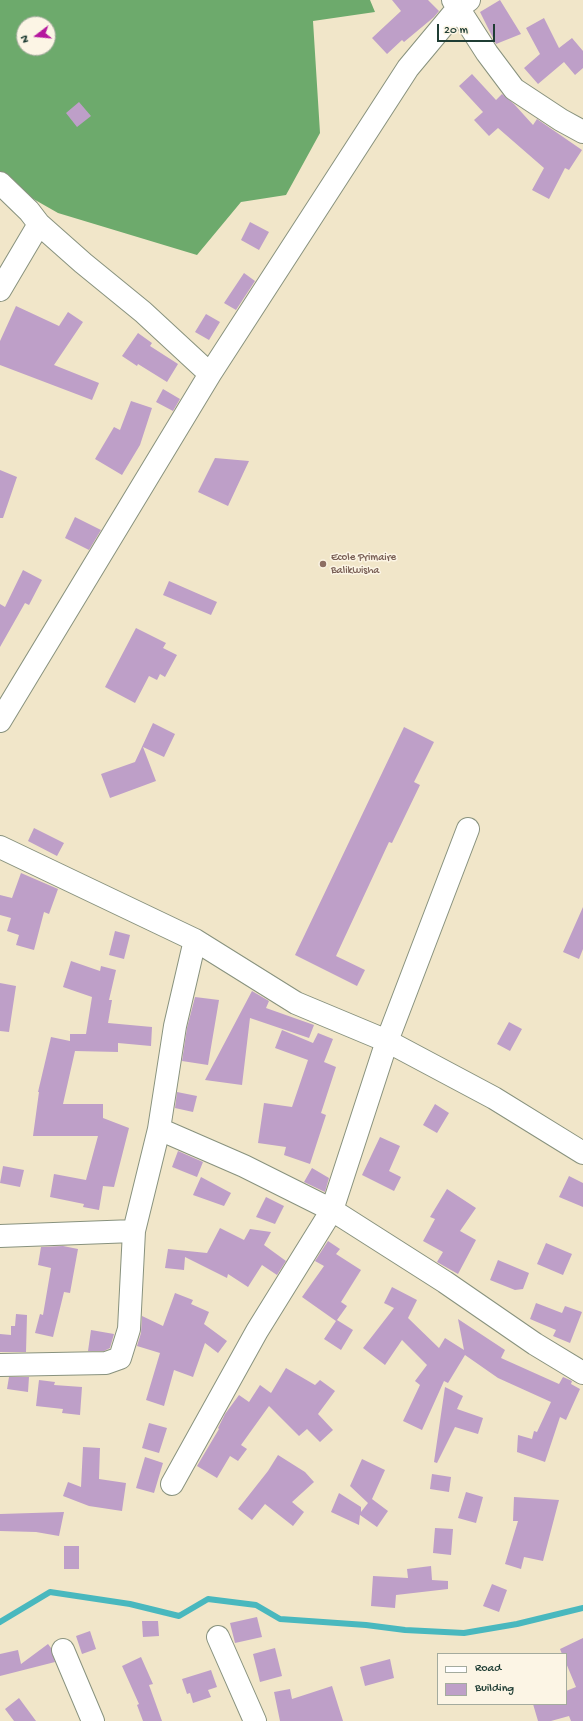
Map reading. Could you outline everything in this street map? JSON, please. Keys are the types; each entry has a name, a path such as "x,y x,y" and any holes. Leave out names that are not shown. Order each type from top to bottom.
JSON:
{"street":[{"path":"3,711 210,374 408,68 460,3 487,53 514,89 561,120 583,132"},
{"path":"0,183 29,211 40,224 83,263 143,312 210,374"},
{"path":"0,290 40,224"},
{"path":"172,1484 257,1331 332,1210 388,1041 468,829"},
{"path":"0,847 194,940 296,1003 388,1041 494,1098 583,1154"},
{"path":"0,1364 106,1363 120,1358 129,1329 134,1231 159,1129 174,1026 194,940"},
{"path":"159,1129 244,1166 332,1210 445,1282 535,1344 583,1373"},
{"path":"0,1236 134,1231"},
{"path":"218,1637 255,1721"},
{"path":"63,1650 93,1721"}],"green space":[{"path":"0,0 370,0 375,12 313,21 320,133 286,195 241,202 197,255 58,213 0,180"}],"building":[{"path":"392,0 428,0 439,11 404,42 402,40 387,54 372,38 401,11"},
{"path":"500,0 521,34 496,44 480,12"},
{"path":"544,18 559,48 572,38 583,51 583,68 575,75 564,62 538,84 524,68 540,54 526,28"},
{"path":"472,74 496,100 502,94 514,104 533,125 537,119 582,150 569,170 565,168 549,199 532,190 544,168 498,128 489,136 474,120 483,112 459,86"},
{"path":"79,102 91,116 77,127 66,113"},
{"path":"250,222 269,232 259,250 241,240"},
{"path":"244,273 255,281 236,310 224,303"},
{"path":"16,306 59,326 68,312 83,322 54,365 99,383 92,400 0,365 0,341"},
{"path":"206,314 220,322 209,340 195,332"},
{"path":"138,333 152,343 150,346 178,364 167,382 122,356"},
{"path":"163,389 180,399 173,411 156,402"},
{"path":"131,401 152,408 140,445 122,475 95,459 114,427 120,430"},
{"path":"215,458 249,461 228,506 198,492"},
{"path":"0,470 17,477 3,518 0,518"},
{"path":"75,517 101,530 89,550 65,538"},
{"path":"23,570 42,580 29,605 25,603 0,647 0,604 5,607"},
{"path":"169,581 217,602 211,615 163,595"},
{"path":"136,628 166,643 163,648 177,655 165,677 160,674 157,680 149,676 135,703 105,687"},
{"path":"153,723 175,734 164,757 143,747 156,781 110,798 101,774 135,762"},
{"path":"404,727 434,742 414,782 420,785 392,843 389,842 336,956 365,970 357,986 295,955"},
{"path":"34,828 64,843 57,856 28,841"},
{"path":"21,873 58,889 49,914 44,912 34,950 16,945 19,935 7,931 11,918 0,915 0,895 12,898"},
{"path":"583,907 583,949 579,959 563,952"},
{"path":"115,931 130,935 124,959 109,955"},
{"path":"71,961 100,971 101,966 116,970 109,1000 112,1000 108,1023 152,1027 151,1046 118,1043 118,1052 75,1051 63,1104 103,1104 103,1118 129,1128 114,1187 103,1186 99,1210 83,1207 84,1204 50,1197 54,1174 86,1180 98,1136 33,1136 38,1092 51,1037 70,1041 70,1034 86,1034 92,997 63,987"},
{"path":"0,983 16,986 9,1032 0,1031"},
{"path":"252,991 269,1001 266,1008 314,1025 309,1038 250,1018 242,1085 205,1080"},
{"path":"195,997 219,1000 208,1065 182,1061 187,1028"},
{"path":"509,1022 522,1029 510,1051 497,1044"},
{"path":"282,1030 313,1043 318,1033 333,1039 324,1062 336,1067 321,1113 326,1115 310,1164 284,1155 286,1147 258,1143 264,1103 292,1107 308,1060 275,1048"},
{"path":"177,1092 197,1096 193,1112 175,1108"},
{"path":"435,1104 449,1113 437,1133 423,1125"},
{"path":"380,1137 400,1146 389,1171 401,1177 394,1191 362,1175"},
{"path":"178,1151 203,1162 197,1177 172,1167"},
{"path":"3,1166 24,1170 20,1187 0,1183"},
{"path":"312,1168 329,1178 325,1192 304,1182"},
{"path":"569,1176 583,1183 583,1207 559,1197"},
{"path":"201,1177 231,1193 224,1206 193,1195"},
{"path":"447,1189 476,1208 460,1231 476,1240 458,1274 437,1262 443,1252 423,1241 435,1219 430,1217"},
{"path":"266,1197 284,1206 275,1224 256,1217"},
{"path":"220,1228 244,1240 250,1229 271,1232 264,1245 286,1261 277,1275 262,1265 248,1287 228,1274 227,1278 185,1257 184,1270 165,1268 168,1249 207,1253"},
{"path":"328,1241 340,1249 336,1254 361,1270 341,1302 347,1306 337,1320 353,1330 341,1350 324,1339 336,1321 302,1297 324,1266 315,1261"},
{"path":"546,1243 572,1254 563,1275 537,1264"},
{"path":"63,1246 78,1249 70,1293 64,1292 53,1337 35,1333 40,1314 43,1315 51,1268 38,1265 41,1247"},
{"path":"498,1260 529,1273 523,1289 515,1290 490,1280"},
{"path":"392,1287 417,1300 408,1318 439,1348 445,1338 464,1350 458,1319 505,1350 501,1358 559,1384 563,1377 572,1381 571,1384 580,1389 566,1420 560,1417 545,1462 517,1452 518,1435 532,1439 534,1431 537,1432 551,1402 498,1378 465,1355 448,1383 444,1381 422,1430 403,1421 420,1385 415,1381 427,1365 402,1340 385,1365 363,1348 394,1308 384,1303"},
{"path":"175,1293 193,1300 191,1304 209,1312 204,1324 227,1341 218,1353 205,1343 193,1377 174,1370 164,1406 146,1400 160,1353 137,1346 141,1333 142,1316 163,1326"},
{"path":"536,1303 562,1313 565,1306 582,1312 570,1343 553,1336 556,1330 530,1319"},
{"path":"16,1314 27,1315 26,1352 0,1352 0,1334 11,1335 11,1326 15,1326"},
{"path":"91,1330 114,1334 110,1348 104,1351 88,1351"},
{"path":"286,1368 315,1385 320,1380 335,1391 318,1414 333,1430 320,1442 307,1429 299,1436 269,1406 241,1445 247,1449 238,1461 230,1456 217,1478 197,1466 219,1429 218,1428 225,1414 239,1395 249,1402 260,1385 271,1393"},
{"path":"9,1377 29,1377 28,1392 7,1389"},
{"path":"39,1380 55,1382 54,1385 82,1387 80,1415 62,1413 63,1409 36,1406"},
{"path":"445,1387 463,1396 457,1409 483,1418 478,1434 455,1427 437,1463 434,1462"},
{"path":"149,1423 167,1428 159,1453 142,1448"},
{"path":"83,1447 100,1448 99,1479 126,1483 122,1511 89,1506 63,1496 68,1482 81,1487"},
{"path":"278,1455 305,1472 314,1482 292,1502 304,1512 293,1526 265,1504 252,1520 238,1509 268,1471"},
{"path":"145,1457 163,1463 154,1493 136,1488"},
{"path":"362,1459 385,1470 372,1499 388,1511 377,1527 360,1515 359,1525 331,1512 339,1493 361,1507 361,1512 368,1503 350,1486"},
{"path":"432,1474 451,1477 449,1492 430,1489"},
{"path":"466,1492 483,1497 476,1523 458,1518"},
{"path":"514,1497 559,1500 543,1561 524,1557 521,1569 505,1564 518,1521 513,1521"},
{"path":"64,1512 59,1536 36,1532 0,1531 0,1514"},
{"path":"435,1528 453,1529 451,1555 433,1553"},
{"path":"64,1546 79,1546 79,1569 64,1569"},
{"path":"431,1566 432,1580 448,1581 448,1589 396,1595 395,1608 371,1606 373,1576 408,1578 407,1569"},
{"path":"492,1584 507,1590 499,1612 483,1606"},
{"path":"257,1617 262,1637 235,1643 230,1623"},
{"path":"142,1621 158,1621 159,1636 143,1637"},
{"path":"90,1631 96,1649 82,1654 76,1636"},
{"path":"583,1638 583,1721 571,1721 569,1716 551,1721 538,1721 533,1705 567,1705 567,1691 576,1687 567,1665 567,1653 562,1653 560,1649"},
{"path":"48,1644 51,1648 55,1662 0,1676 0,1654 18,1650 21,1664"},
{"path":"275,1648 282,1676 260,1682 253,1654"},
{"path":"141,1657 153,1684 149,1685 162,1721 143,1721 137,1705 139,1704 122,1666"},
{"path":"390,1659 394,1678 365,1686 360,1667"},
{"path":"211,1670 217,1687 208,1690 211,1697 193,1703 190,1693 187,1694 182,1679"},
{"path":"332,1686 343,1721 280,1721 274,1692 290,1689 292,1699"},
{"path":"19,1698 36,1721 14,1721 5,1709"}],"waterway":[{"path":"0,1622 50,1592 130,1604 179,1616 208,1599 256,1605 280,1619 366,1625 405,1630 464,1633 517,1624 583,1608"}],"place":[{"name":"Ecole Primaire Balikwisha","path":"323,564"}]}
